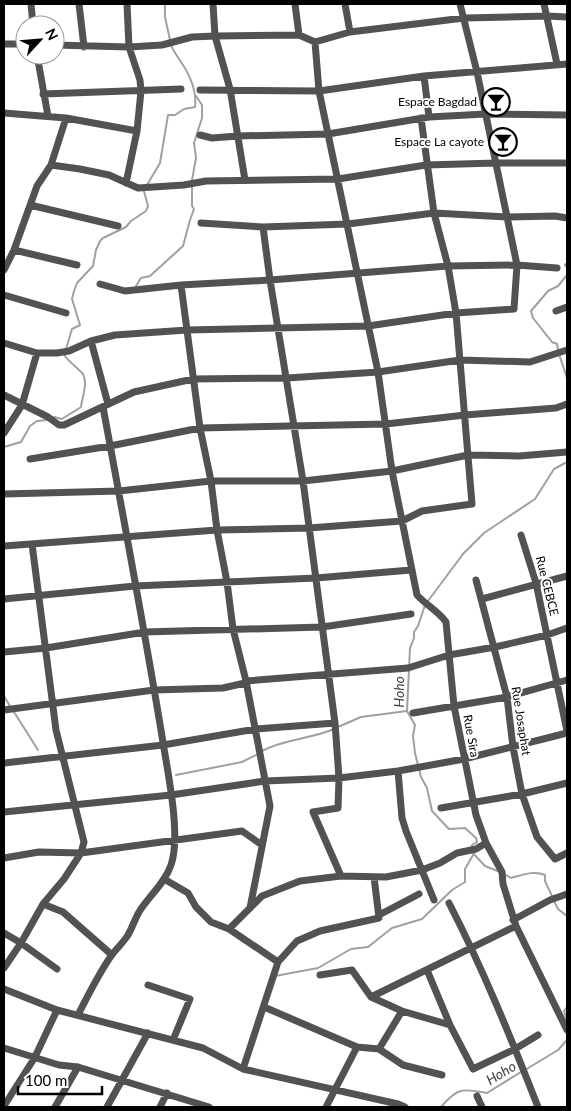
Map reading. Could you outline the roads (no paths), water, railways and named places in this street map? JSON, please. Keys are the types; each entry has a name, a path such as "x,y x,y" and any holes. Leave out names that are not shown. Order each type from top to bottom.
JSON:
{"street":[{"path":"79,4 84,47"},
{"path":"126,183 138,131 141,91 140,80 129,47 127,4"},
{"path":"213,4 214,36 230,89 245,180"},
{"path":"295,4 299,36"},
{"path":"345,4 350,32"},
{"path":"4,343 37,354 67,351 91,341 115,335 187,330 368,326 456,313 514,309 516,265 477,72 460,4"},
{"path":"544,4 557,64"},
{"path":"65,46 129,47 162,45 192,37 214,36 299,36 315,42 350,32 464,18 567,17"},
{"path":"4,598 135,586 316,578 411,570 392,471 378,372 318,90 315,42"},
{"path":"200,90 318,90 424,76 567,64"},
{"path":"38,65 48,116"},
{"path":"424,76 429,117"},
{"path":"43,94 181,89"},
{"path":"4,113 66,118 138,131"},
{"path":"200,135 212,138 328,134 429,117 486,114 567,114"},
{"path":"4,270 14,250 37,186 51,165 66,118"},
{"path":"4,546 217,530 309,528 402,521 422,511 472,504 456,313 448,266 434,213 421,118"},
{"path":"51,165 109,175 138,188 184,185 206,181 338,179 426,165 567,163"},
{"path":"30,205 118,226"},
{"path":"201,223 263,227 348,224 434,213 507,217 555,216 567,218"},
{"path":"263,227 303,481 334,723 339,778 338,808 313,812 341,876"},
{"path":"14,250 77,265"},
{"path":"100,284 125,291 181,285 448,266 516,265 557,268"},
{"path":"181,285 192,378 211,481 233,629 256,729 270,806 250,908"},
{"path":"4,295 66,313"},
{"path":"556,311 567,308"},
{"path":"78,1015 90,989 112,955 127,937 139,912 164,879 171,864 175,840 171,795 145,632 110,446 105,406 91,341"},
{"path":"4,395 59,425 64,425 134,392 192,378 287,378 378,372 460,360 530,362 565,351"},
{"path":"4,433 22,405 37,354"},
{"path":"30,459 110,446 200,428 386,424 465,415 556,408 567,404"},
{"path":"4,494 119,491 211,481 303,481 392,471 468,455 518,456 567,452"},
{"name":"Rue CEBCE","path":"522,535 548,635 567,732"},
{"path":"4,968 21,943 43,904 64,879 81,853 84,842 56,730 46,648 37,595 32,544"},
{"name":"Rue Sira","path":"411,570 417,595 426,604 440,613 446,622 454,706 473,803 486,843 502,874 514,923 566,1029"},
{"path":"482,599 567,576"},
{"name":"Rue Josaphat","path":"476,580 507,697 513,747 522,794 537,837 556,859 567,853"},
{"path":"4,652 46,648 145,632 322,626 411,614"},
{"path":"4,710 154,690 223,688 246,682 409,668 449,655 548,635 567,628"},
{"path":"413,713 507,697 567,680"},
{"path":"4,763 163,745 256,729 334,723"},
{"path":"4,812 171,795 265,781 339,778 398,770 464,759 567,732"},
{"path":"398,770 402,818 434,900"},
{"path":"441,808 522,794 567,783"},
{"path":"4,858 39,852 81,853 242,831 262,845"},
{"path":"229,929 262,896 300,881 341,876 386,877 422,870 440,863 457,853 476,849 486,843"},
{"path":"374,877 379,915"},
{"path":"164,879 188,893 196,907 211,922 229,929 278,962"},
{"path":"243,1069 278,962 297,941 320,931 379,918 379,915 420,894"},
{"path":"371,997 472,947 553,899 567,894"},
{"path":"449,903 472,947 528,1077 538,1107"},
{"path":"43,904 63,912 112,955"},
{"path":"4,933 57,969"},
{"path":"320,975 352,970 371,997 402,1011 450,1025"},
{"path":"426,970 450,1025 473,1069 538,1035"},
{"path":"148,985 190,999 173,1040"},
{"path":"4,989 57,1010 203,1048 243,1069 405,1107"},
{"path":"264,1008 357,1047 379,1049 403,1065 442,1075"},
{"path":"5,1107 35,1057 57,1010"},
{"path":"379,1049 402,1011"},
{"path":"107,1107 148,1033"},
{"path":"326,1107 357,1047"},
{"path":"4,1048 58,1065 78,1067 209,1107"},
{"path":"55,1107 78,1067"},
{"path":"160,1107 167,1093"},
{"path":"477,1096 482,1107"}],"waterway":[{"path":"165,4 165,17 170,40"},
{"path":"147,185 160,163 168,115 175,115 184,109 195,107 195,94 192,82 171,45"},
{"path":"192,180 196,158 194,143 202,118 202,105 196,96"},
{"path":"136,286 141,278 150,276 183,246 194,209 192,206 192,185"},
{"path":"66,349 72,329 80,325 72,299 77,283 93,266 100,241 126,227 131,221 146,211 148,206 145,189"},
{"name":"Hoho","path":"567,263 565,265 567,267"},
{"name":"Hoho","path":"558,350 557,344 552,342 533,318 531,311 548,291 558,286 567,275"},
{"path":"54,417 62,419 81,407 84,390 83,374 67,359 65,354"},
{"name":"Hoho","path":"559,354 567,378"},
{"path":"4,447 21,442 30,426 37,421 47,420"},
{"name":"Hoho","path":"428,601 463,554 484,533 535,499 554,469 567,462"},
{"name":"Hoho","path":"425,605 410,648 407,711 415,725 413,736 415,753 421,777 427,788 432,811 449,829 465,828 476,838 477,842 471,848"},
{"path":"4,696 11,708"},
{"path":"338,727 361,717 407,711"},
{"path":"14,712 38,750"},
{"path":"262,751 279,744 334,729"},
{"path":"176,775 242,762 258,754"},
{"name":"Hoho","path":"472,852 485,866 500,872"},
{"path":"275,976 318,968 351,949 368,947 392,928 422,919 452,890 465,882 465,869 473,855"},
{"name":"Hoho","path":"504,874 511,878 532,873 545,875 545,881 552,896"},
{"name":"Hoho","path":"554,901 558,909 567,916"},
{"name":"Hoho","path":"567,1007 564,1011 567,1020"},
{"name":"Hoho","path":"525,1070 558,1050 567,1040"},
{"name":"Hoho","path":"441,1107 456,1093 466,1090 487,1093 521,1072"}],"place":[{"name":"Espace Bagdad","path":"496,102"},
{"name":"Espace La cayote","path":"503,142"}]}
